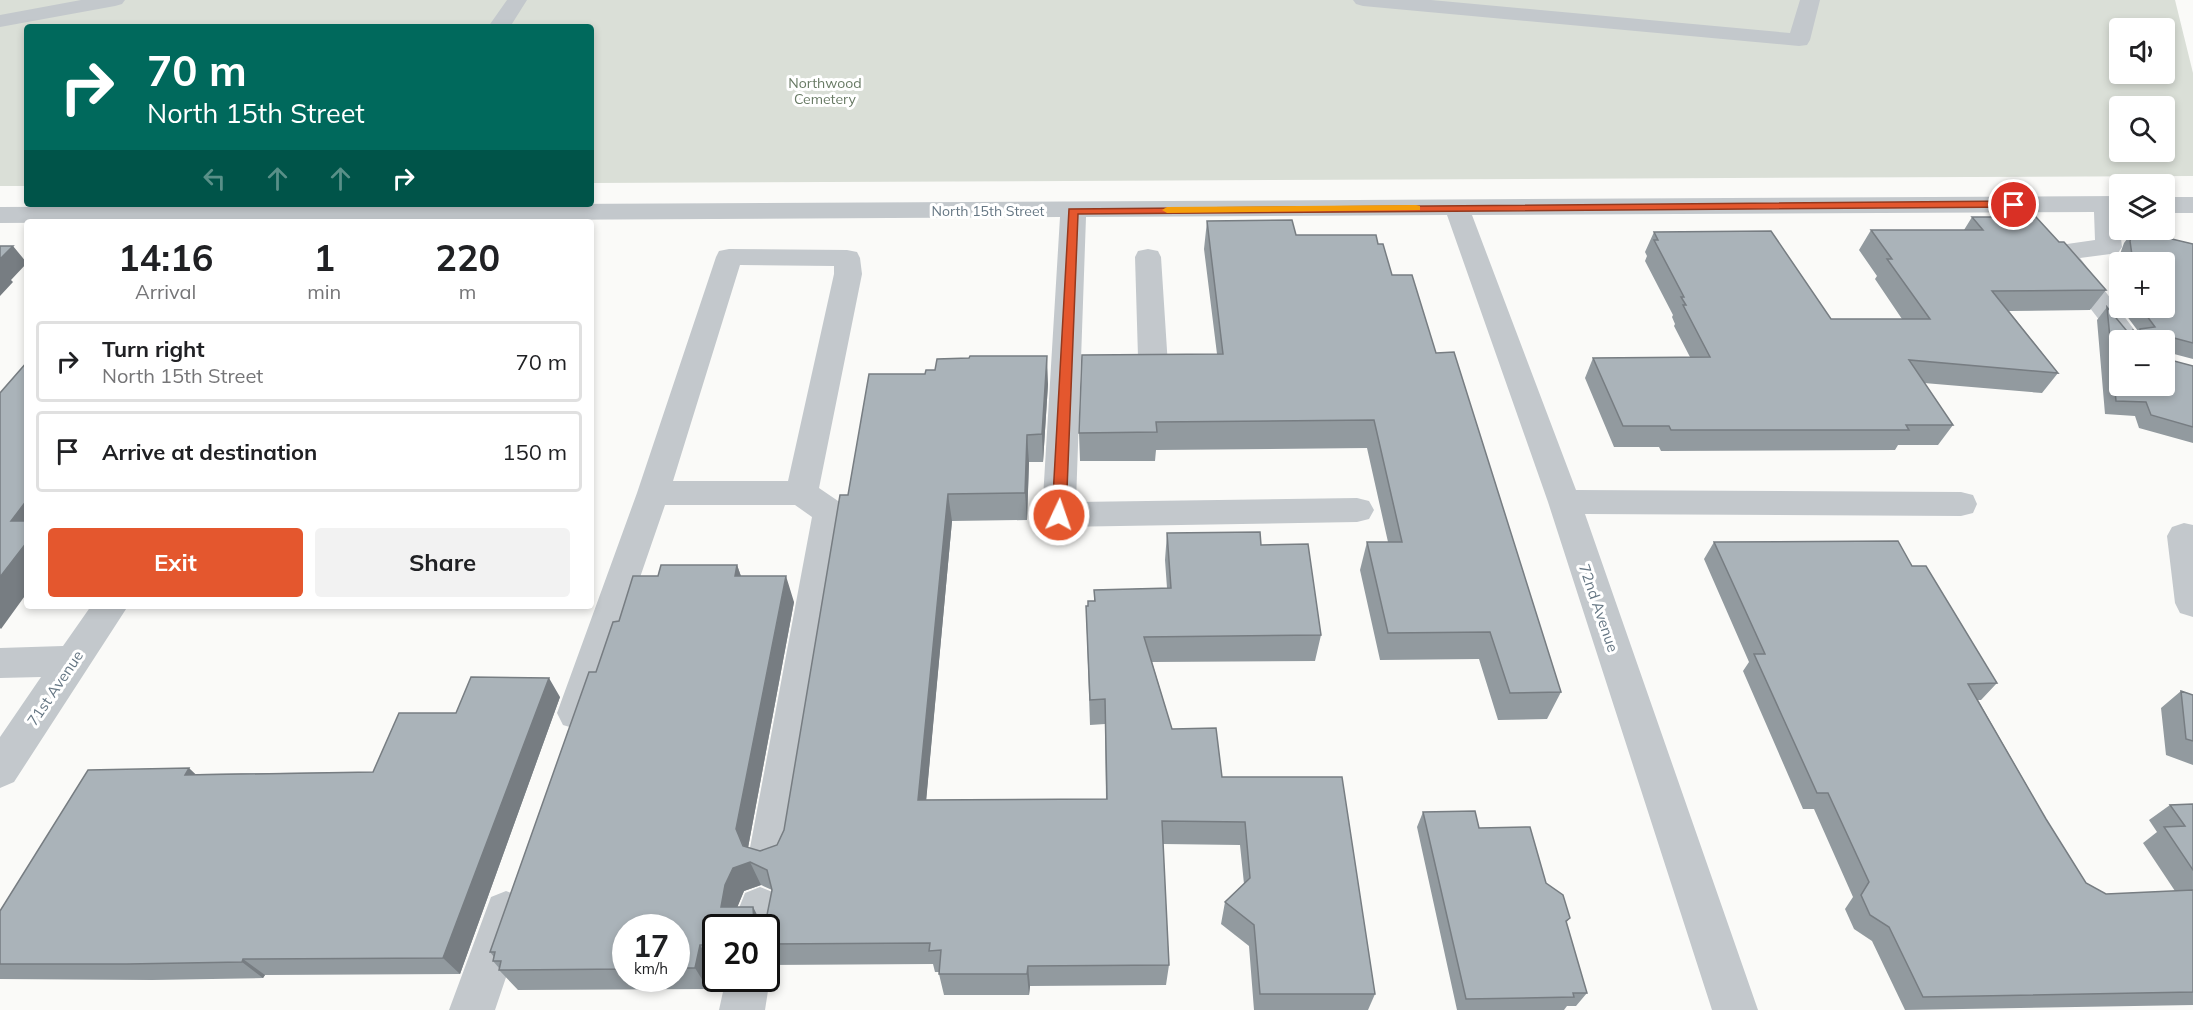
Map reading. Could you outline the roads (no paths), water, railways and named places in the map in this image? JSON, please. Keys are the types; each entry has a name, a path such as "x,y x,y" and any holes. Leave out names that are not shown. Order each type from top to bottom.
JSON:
{"street":[{"path":"0,21 115,0"},
{"path":"501,24 517,0"},
{"path":"1363,0 1799,40 1810,0"},
{"name":"North 15th Street","path":"595,220 1073,211 2109,204"},
{"path":"2175,204 2193,205"},
{"name":"72nd Avenue","path":"1456,208 1564,502 1735,1010"},
{"path":"1073,211 1059,515 1357,510"},
{"name":"North 15th Street","path":"0,215 373,213 563,219"},
{"path":"2110,240 2109,248 2062,252 2120,330"},
{"path":"566,740 653,493 729,257 847,258 848,274 802,493"},
{"path":"1066,368 1153,366 1148,257"},
{"path":"653,493 802,493 829,512 770,853"},
{"path":"1564,502 1961,504"},
{"path":"2193,538 2184,536 2193,603"},
{"name":"71st Avenue","path":"0,770 108,609"},
{"path":"0,663 72,661"},
{"path":"472,1010 519,875"},
{"path":"742,1010 745,992"}],"park label":[{"name":"Northwood Cemetery","path":"825,92"}]}
